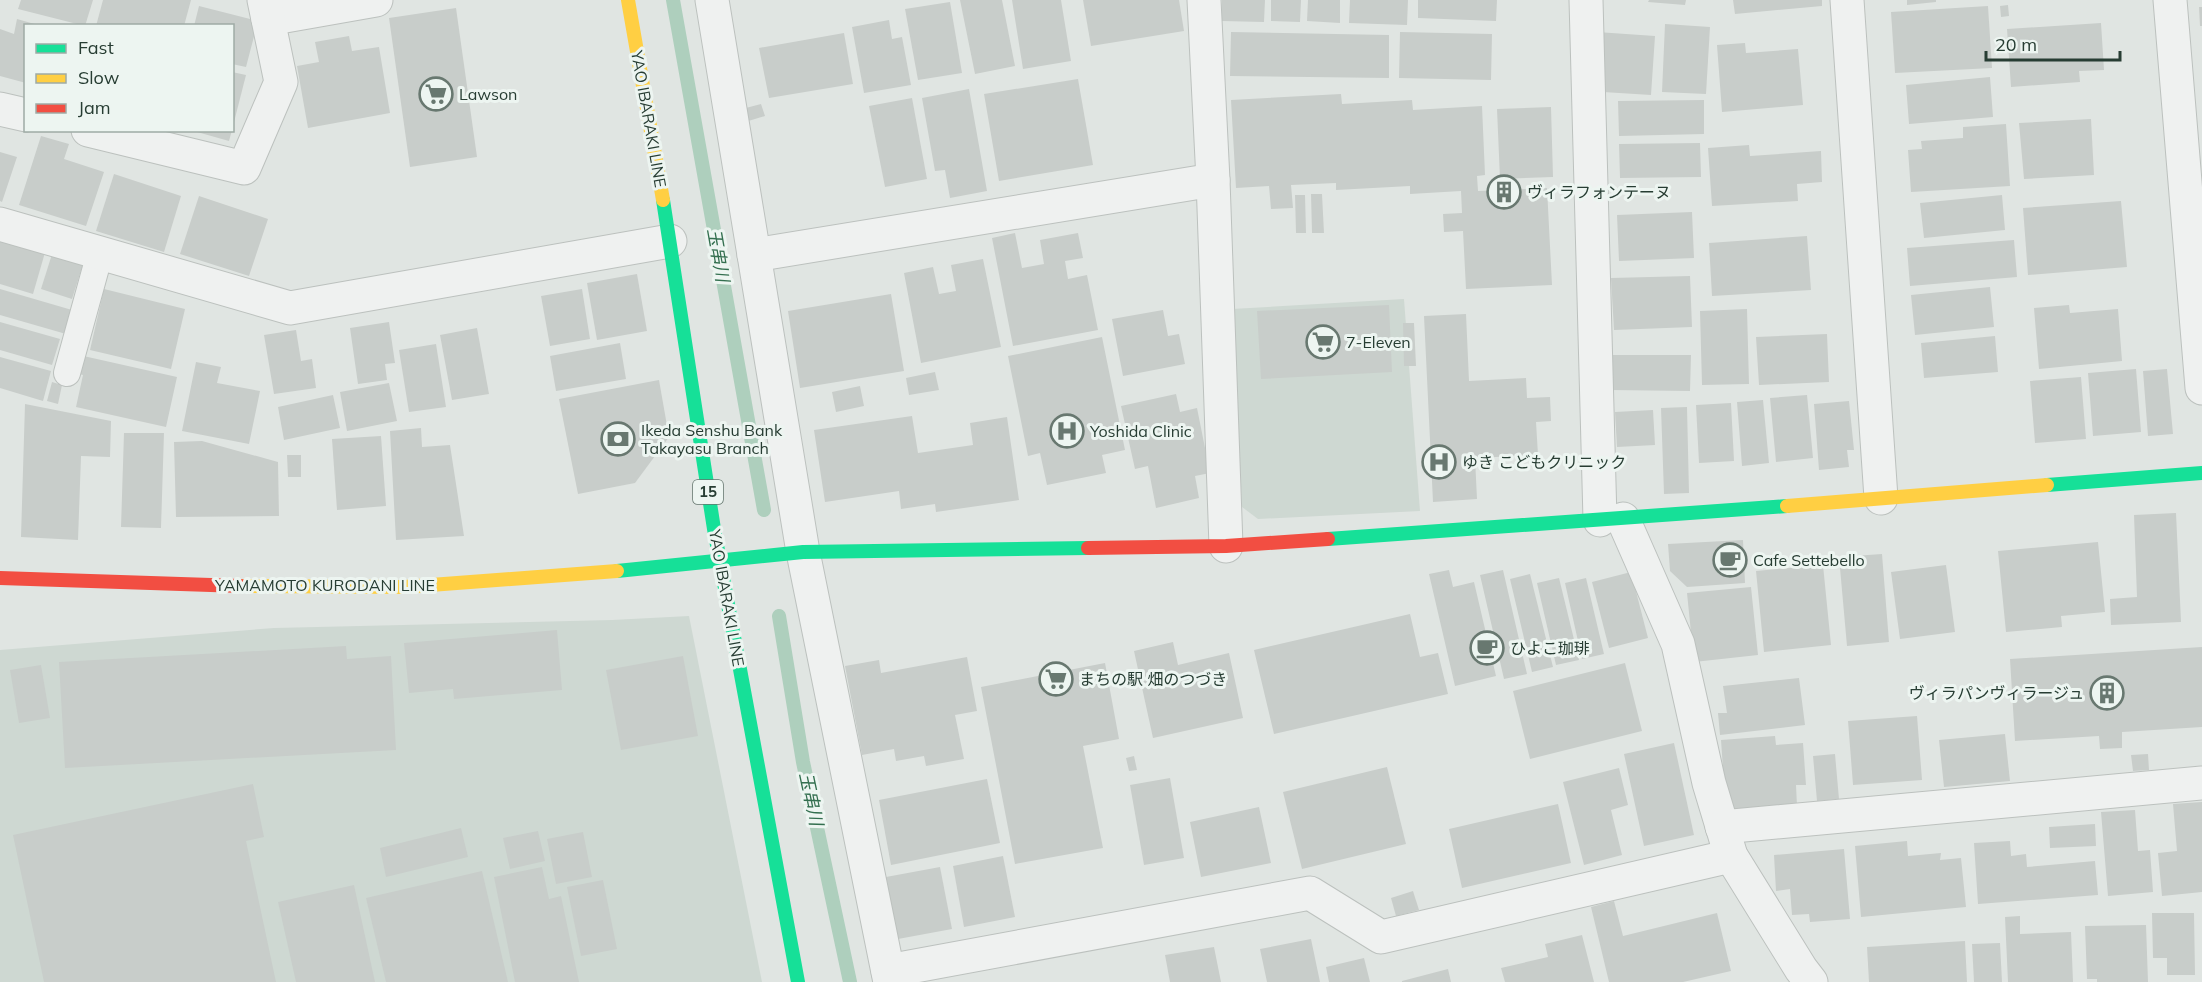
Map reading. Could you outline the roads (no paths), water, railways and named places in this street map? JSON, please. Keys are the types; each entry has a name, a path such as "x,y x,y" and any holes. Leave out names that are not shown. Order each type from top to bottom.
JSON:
{"main road":[{"name":"YAO IBARAKI LINE","path":"628,0 670,241 721,562 798,982"},
{"name":"YAMAMOTO KURODANI LINE","path":"0,578 275,587 404,587 721,562 803,552 1226,546 1612,520 2202,473"}],"street":[{"path":"96,132 244,168 281,82 266,10 376,0"},
{"path":"712,0 803,552 889,977 1310,893 1381,937 1727,842 2202,783"},
{"path":"1203,0 1214,180 1226,546"},
{"path":"1586,0 1612,520 1678,644 1709,783 1727,842 1801,969 1811,982"},
{"path":"1846,0 1881,498"},
{"path":"2170,0 2202,388"},
{"path":"0,109 24,115"},
{"path":"754,255 1214,180"},
{"path":"0,224 290,308 670,241"}],"lane":[{"path":"67,373 100,253"}],"waterway":[{"name":"玉串川","path":"673,0 764,510"},
{"name":"玉串川","path":"779,616 803,762 850,982"}],"place":[{"name":"Lawson","path":"436,94"},
{"name":"ヴィラフォンテーヌ","path":"1504,192"},
{"name":"7-Eleven","path":"1323,342"},
{"name":"Yoshida Clinic","path":"1067,431"},
{"name":"Ikeda Senshu Bank Takayasu Branch","path":"618,439"},
{"name":"ゆき こどもクリニック","path":"1439,462"},
{"name":"Cafe Settebello","path":"1730,560"},
{"name":"ひよこ珈琲","path":"1487,648"},
{"name":"まちの駅 畑のつづき","path":"1056,679"},
{"name":"ヴィラパンヴィラージュ","path":"2107,693"}]}
